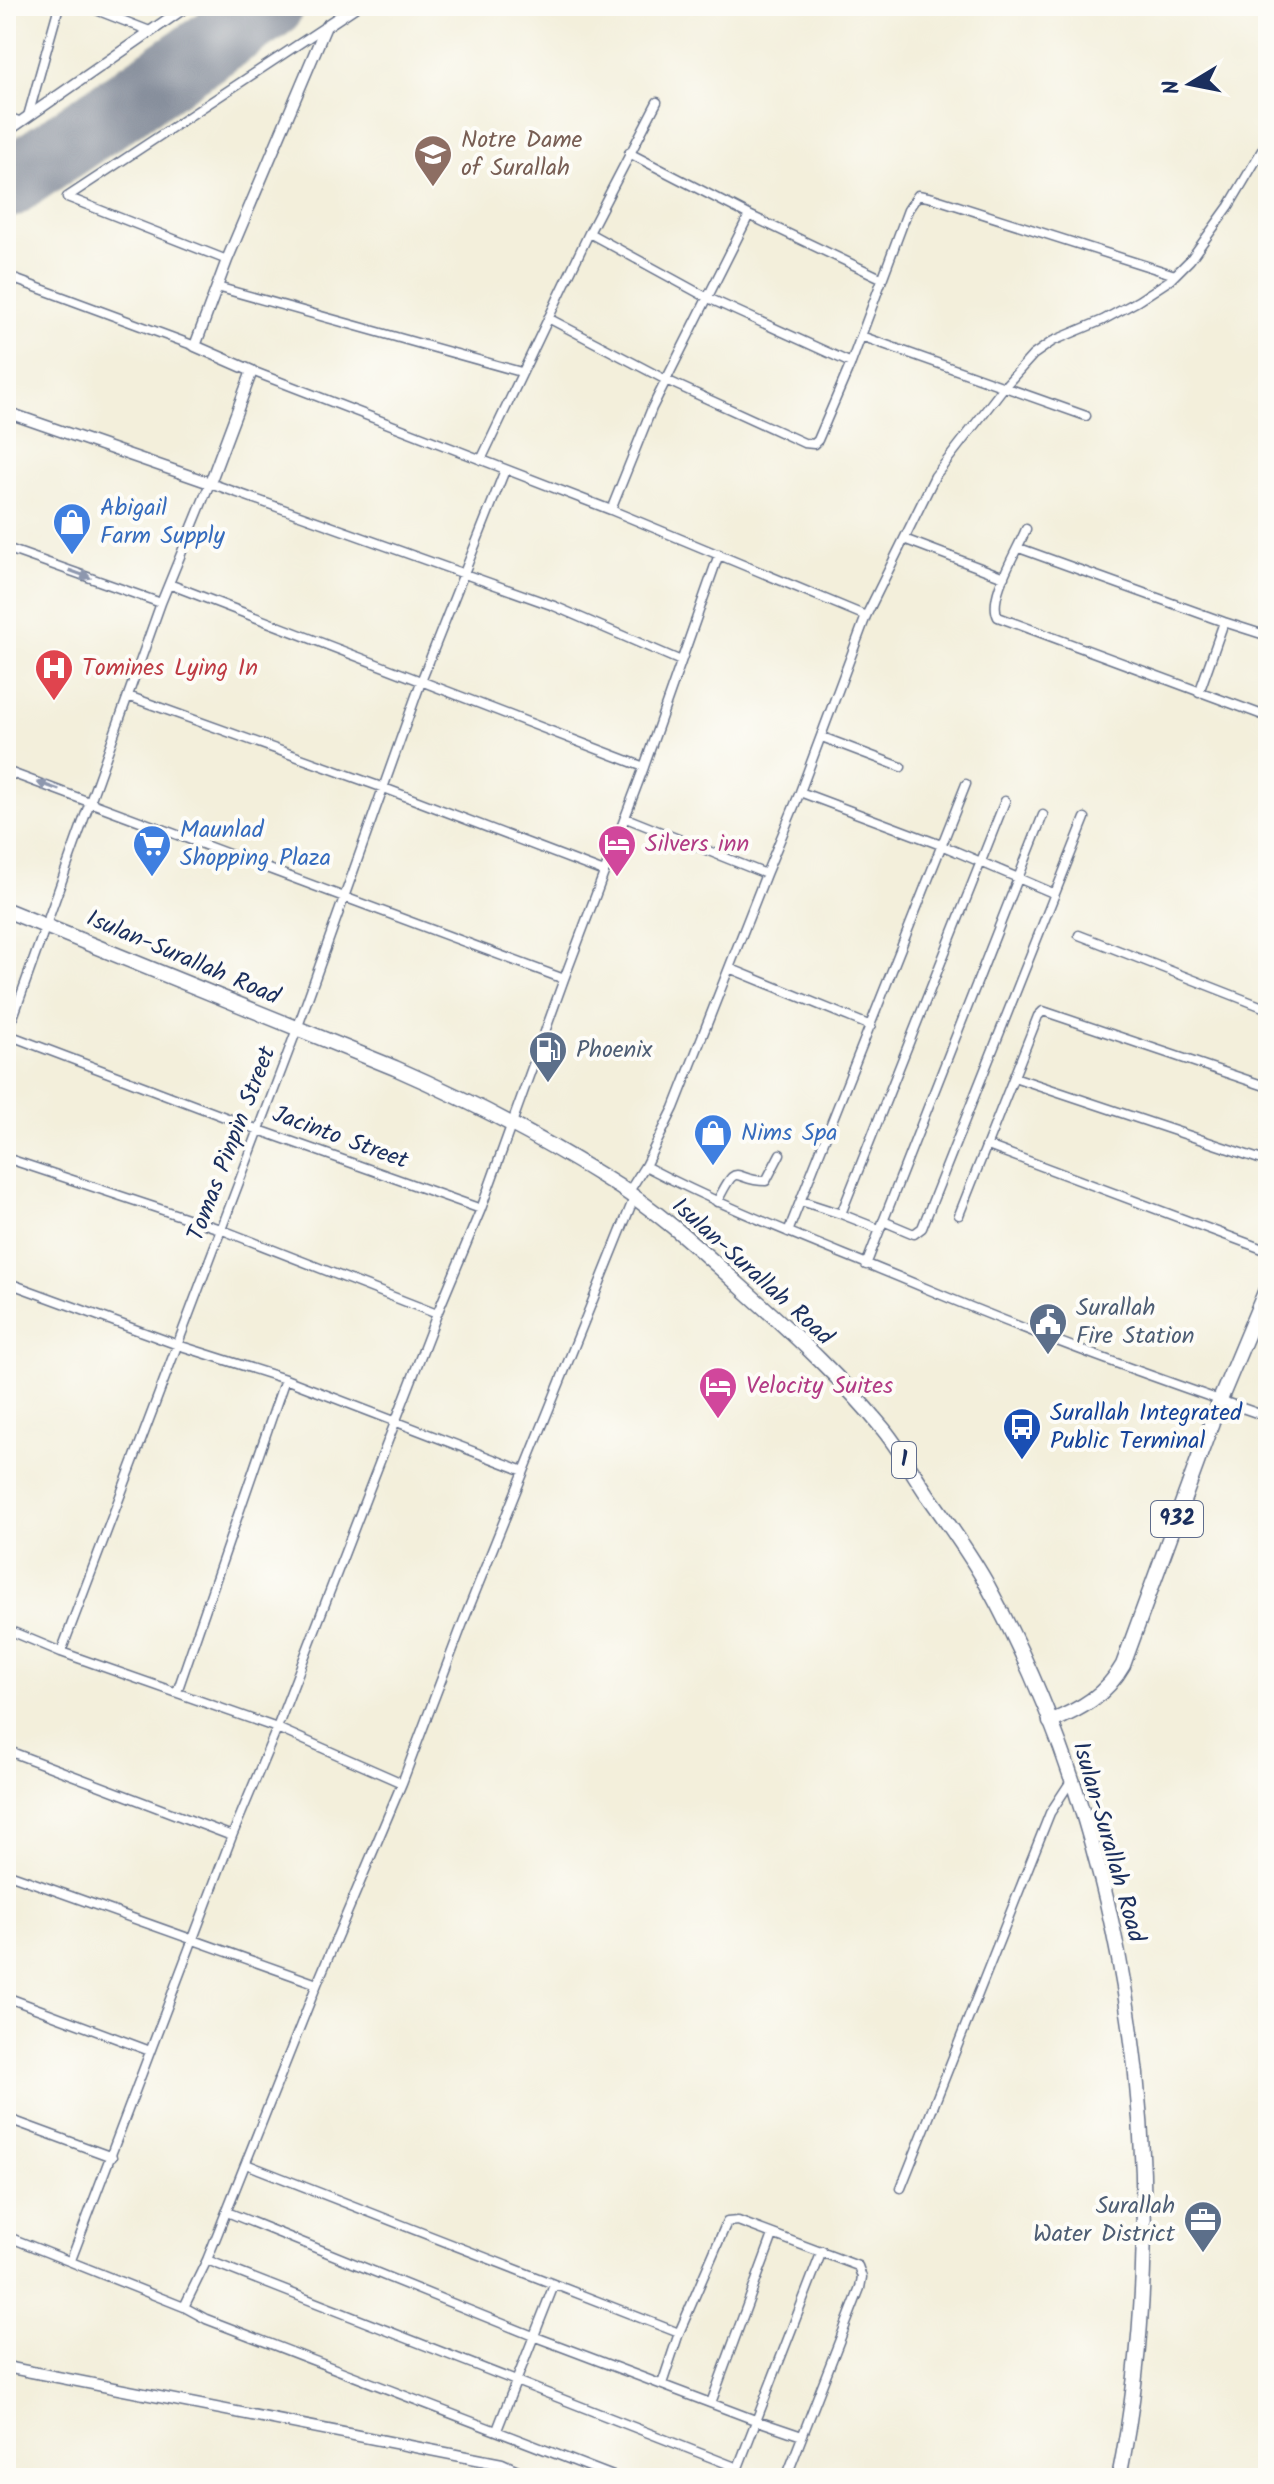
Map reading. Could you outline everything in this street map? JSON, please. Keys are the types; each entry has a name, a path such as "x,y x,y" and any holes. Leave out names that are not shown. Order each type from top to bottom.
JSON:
{"main road":[{"name":"Isulan-Surallah Road","path":"6,910 409,1073 511,1124 603,1176 706,1254 803,1342 884,1430 984,1579 1050,1722 1091,1848 1117,1953 1133,2048 1142,2140 1145,2247 1131,2420 1119,2478"},
{"name":"932","path":"1050,1722 1101,1694 1114,1681 1123,1665 1220,1400 1262,1319 1268,1285"}],"street":[{"path":"24,120 59,6"},
{"path":"86,6 150,31"},
{"path":"6,132 187,6"},
{"path":"227,260 67,197 356,6"},
{"path":"195,346 227,260 326,26"},
{"path":"481,460 589,233 657,102"},
{"path":"6,116 24,120"},
{"path":"184,2307 227,2212 317,1984 402,1783 631,1196 674,1108 822,737 866,616 935,476 1023,364 1053,341 1103,320 1138,301 1175,275 1206,240 1268,140"},
{"path":"629,153 881,278"},
{"path":"548,318 666,380 804,443 814,444 851,363 908,210 920,194 1175,275"},
{"path":"611,510 635,447 666,380 749,215"},
{"path":"589,233 706,297 851,363"},
{"path":"6,276 195,346 611,510 866,616"},
{"path":"217,287 521,372"},
{"path":"861,336 1086,416"},
{"path":"6,1035 161,603 252,371"},
{"path":"6,412 554,606 681,661"},
{"name":"Tomas Pinpin Street","path":"61,1652 297,1029 422,679 505,470"},
{"path":"1026,529 995,604 996,613 1002,619 1268,717"},
{"path":"904,539 1004,577"},
{"path":"6,548 161,603"},
{"path":"1019,548 1268,636"},
{"path":"71,2260 232,1836 481,1209 626,818 719,554"},
{"path":"169,584 644,767"},
{"path":"1199,693 1224,622"},
{"path":"128,696 384,788 604,872"},
{"path":"822,737 901,767"},
{"path":"6,771 564,979"},
{"path":"788,1232 966,784"},
{"path":"800,792 941,845 1053,893"},
{"path":"841,1214 1005,801"},
{"path":"866,1265 1043,815"},
{"path":"626,818 766,874"},
{"path":"801,1201 914,1234 921,1231 1085,818"},
{"path":"1079,935 1268,1009"},
{"path":"729,968 871,1026"},
{"path":"959,1215 1038,1016 1045,1011 1268,1087"},
{"name":"Jacinto Street","path":"6,1035 481,1209"},
{"path":"1014,1077 1268,1162"},
{"path":"988,1146 1268,1251"},
{"path":"717,1202 728,1179 733,1176 741,1174 766,1181 780,1154"},
{"path":"6,1158 220,1229 437,1314"},
{"path":"645,1166 717,1202 963,1305 1192,1392 1268,1417"},
{"path":"6,1282 178,1345 285,1379 524,1471"},
{"path":"177,1692 285,1379"},
{"path":"6,1629 61,1652 277,1728 402,1783"},
{"path":"6,1750 232,1836"},
{"path":"901,2188 1050,1813 1071,1781"},
{"path":"6,1873 317,1984"},
{"path":"6,1997 150,2051"},
{"path":"6,2118 112,2157"},
{"path":"246,2164 679,2333"},
{"path":"227,2212 533,2336 802,2436"},
{"path":"662,2384 679,2333 727,2222 738,2221 858,2266 862,2277 857,2295 786,2478"},
{"path":"711,2403 773,2235"},
{"path":"6,2236 71,2260 206,2319 618,2478"},
{"path":"734,2478 822,2251"},
{"path":"207,2260 738,2468"},
{"path":"497,2430 554,2285"},
{"path":"6,2367 502,2464 533,2478"}],"runway":[{"path":"6,185 269,6"}],"place":[{"name":"Notre Dame of Surallah","path":"433,188"},
{"name":"Abigail Farm Supply","path":"72,556"},
{"name":"Tomines Lying In","path":"54,702"},
{"name":"Maunlad Shopping Plaza","path":"152,878"},
{"name":"Silvers inn","path":"617,878"},
{"name":"Phoenix","path":"548,1084"},
{"name":"Nims Spa","path":"713,1167"},
{"name":"Surallah Fire Station","path":"1048,1356"},
{"name":"Velocity Suites","path":"718,1420"},
{"name":"Surallah Integrated Public Terminal","path":"1022,1461"},
{"name":"Surallah Water District","path":"1203,2254"}]}
